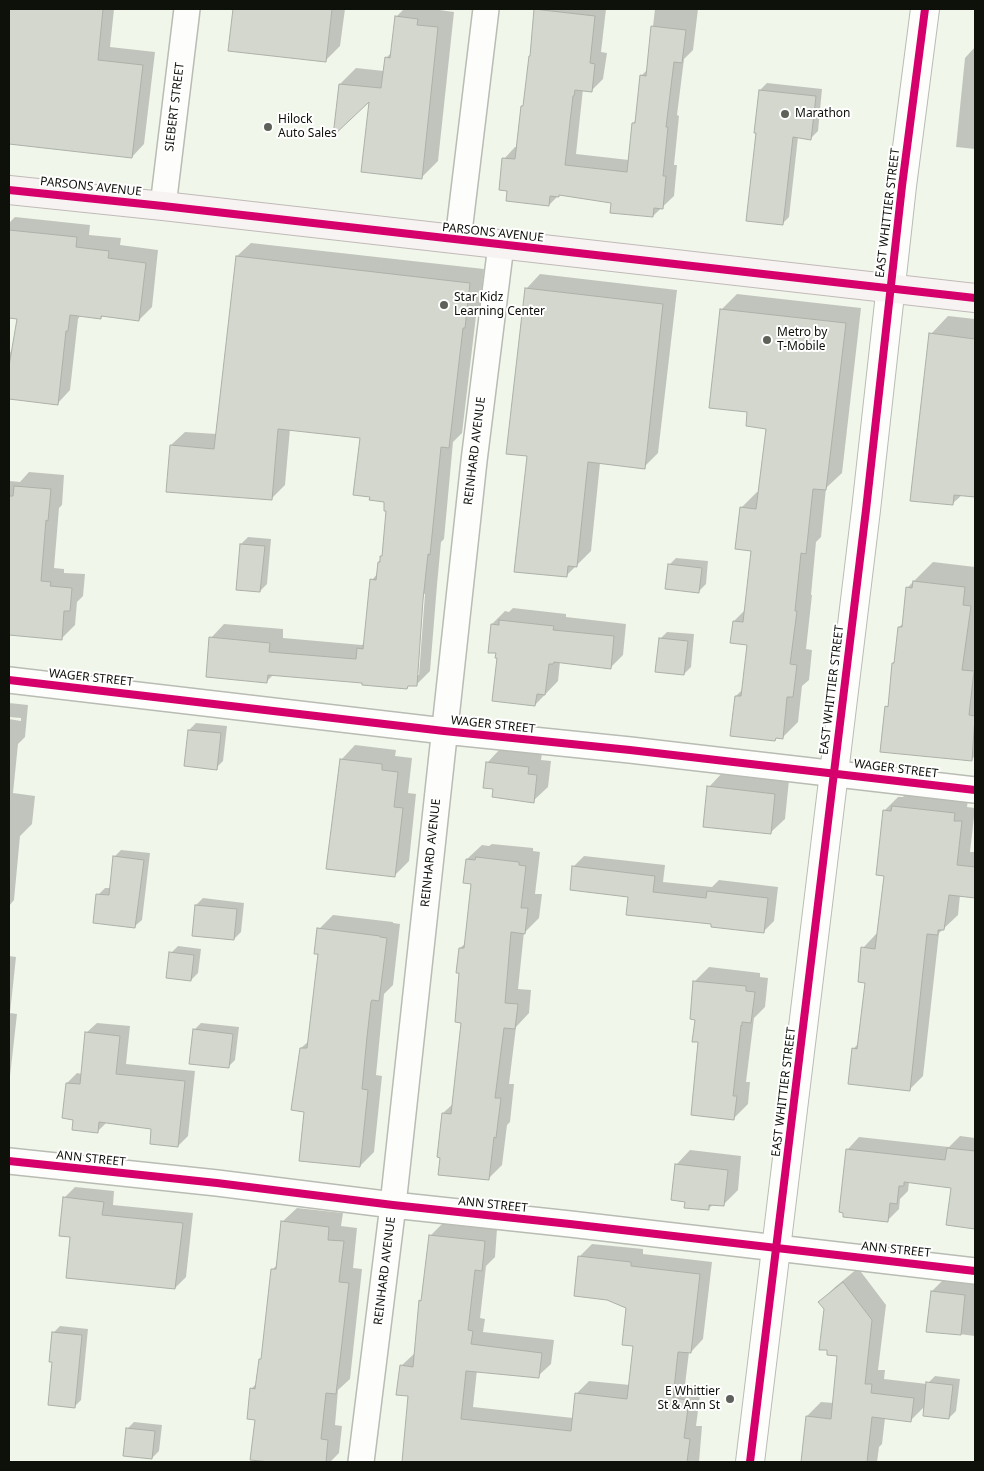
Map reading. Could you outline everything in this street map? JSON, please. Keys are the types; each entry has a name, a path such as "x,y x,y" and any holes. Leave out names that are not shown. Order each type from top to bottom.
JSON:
{"main road":[{"name":"PARSONS AVENUE","path":"9,190 975,298"}],"street":[{"name":"SIEBERT STREET","path":"163,206 187,9"},
{"path":"458,240 486,9"},
{"name":"EAST WHITTIER STREET","path":"750,1462 925,9"},
{"name":"REINHARD AVENUE","path":"361,1462 393,1205 474,461 501,245"},
{"name":"WAGER STREET","path":"9,680 975,790"},
{"name":"ANN STREET","path":"9,1161 227,1184 393,1205 975,1271"}],"building":[{"path":"9,9 103,9 98,60 143,65 132,158 9,144"},
{"path":"233,9 332,9 326,62 228,51"},
{"path":"534,9 595,16 590,63 595,64 592,92 575,90 565,165 627,172 632,123 635,123 640,75 646,76 651,26 686,30 682,63 674,62 666,127 668,127 663,176 666,176 663,209 654,208 653,217 610,213 611,203 559,195 559,197 550,196 549,206 506,201 507,191 499,190 502,158 515,159 521,106 523,106 530,56"},
{"path":"395,16 418,19 417,25 438,27 422,179 361,172 369,102 333,136 339,84 381,88 385,57 390,58"},
{"path":"759,90 816,96 811,140 793,137 783,225 746,221"},
{"path":"9,230 77,237 76,247 109,251 108,258 146,263 139,321 101,316 101,319 70,315 68,331 66,331 58,405 9,399 9,366 17,319 9,318"},
{"path":"236,256 470,283 449,448 441,447 430,555 428,554 423,600 417,686 408,686 407,689 268,675 267,683 206,677 209,637 270,643 269,652 356,659 357,648 363,649 370,579 376,580 378,562 380,562 380,556 382,556 386,511 384,511 384,502 369,500 370,497 353,495 360,438 278,429 272,500 166,492 170,445 214,449"},
{"path":"525,288 663,304 645,469 588,462 577,567 568,566 567,577 514,572 527,456 506,454"},
{"path":"720,309 846,323 826,490 813,489 806,554 801,553 795,611 797,611 790,664 797,665 793,697 787,697 783,739 776,738 775,741 730,736 735,696 741,696 747,645 730,643 733,621 743,622 751,551 735,549 740,507 756,509 766,429 746,426 747,412 709,408"},
{"path":"929,333 975,339 975,497 954,495 953,505 910,501"},
{"path":"14,486 51,489 48,521 46,520 41,581 51,582 50,586 72,588 70,611 64,611 62,640 9,635 9,496 13,496"},
{"path":"240,544 265,546 260,592 236,590"},
{"path":"668,564 702,568 699,593 665,589"},
{"path":"913,581 965,587 963,605 971,606 962,670 974,671 969,715 975,716 972,761 880,752 885,706 888,707 898,627 902,627 906,587 912,588"},
{"path":"499,620 554,626 553,630 614,636 611,669 554,662 549,664 545,695 537,694 535,706 492,701 497,658 495,658 496,653 488,653 491,624 499,625"},
{"path":"659,638 688,641 684,675 655,672"},
{"path":"188,730 221,733 217,770 184,766"},
{"path":"340,759 382,764 382,770 398,772 394,807 403,808 395,877 326,869"},
{"path":"486,762 529,767 528,774 537,775 534,803 492,797 493,789 483,788"},
{"path":"707,786 775,794 771,834 703,827"},
{"path":"892,806 955,813 954,821 962,821 957,865 975,867 975,898 949,895 944,930 938,930 938,935 927,934 910,1091 848,1084 852,1048 857,1049 865,983 858,982 861,947 875,949 884,876 876,875 883,810 891,811"},
{"path":"113,856 144,860 135,928 93,923 96,894 109,895"},
{"path":"476,857 519,862 519,865 526,866 521,908 528,908 525,934 511,932 505,1003 518,1004 515,1029 504,1028 495,1098 501,1098 489,1180 438,1175 440,1158 437,1157 442,1113 451,1114 461,1023 455,1022 459,973 456,973 459,948 464,948 471,884 463,883 466,859 475,860"},
{"path":"572,866 655,876 653,892 706,898 707,891 768,898 764,933 711,927 711,924 626,915 628,897 570,890"},
{"path":"195,905 237,909 234,940 192,936"},
{"path":"317,928 387,938 379,1001 372,1000 371,1002 362,1089 368,1090 360,1167 299,1161 304,1112 291,1110 300,1048 307,1048 318,954 314,954"},
{"path":"169,952 194,955 191,981 166,978"},
{"path":"693,981 746,986 746,991 755,992 751,1023 742,1022 741,1025 733,1096 737,1096 734,1120 691,1115 698,1042 692,1042 695,1020 690,1019"},
{"path":"193,1029 233,1034 229,1068 189,1064"},
{"path":"85,1032 120,1036 116,1074 185,1081 178,1147 150,1144 151,1129 99,1122 98,1133 72,1130 73,1120 62,1118 66,1083 80,1084"},
{"path":"947,1148 975,1151 975,1229 946,1225 951,1188 904,1182 904,1186 899,1186 897,1204 890,1203 888,1222 843,1217 843,1213 839,1212 846,1149 945,1160"},
{"path":"675,1164 728,1170 724,1206 709,1205 709,1210 684,1208 685,1202 671,1200"},
{"path":"63,1197 104,1202 102,1215 183,1223 175,1289 66,1278 70,1237 59,1236"},
{"path":"281,1221 329,1227 328,1240 344,1241 339,1282 349,1283 336,1394 326,1393 321,1439 328,1440 326,1462 250,1460 255,1420 247,1419 250,1388 255,1389 259,1359 261,1359 271,1269 276,1269"},
{"path":"429,1235 485,1241 482,1271 475,1270 468,1330 473,1331 471,1344 542,1353 539,1378 466,1371 461,1419 571,1431 575,1393 627,1399 633,1346 622,1345 626,1308 607,1300 574,1296 578,1256 631,1262 631,1266 700,1274 691,1353 678,1352 673,1398 689,1400 684,1438 690,1439 687,1462 402,1462 408,1396 396,1395 400,1365 413,1367 419,1300 421,1301"},
{"path":"843,1282 872,1320 865,1384 872,1384 871,1393 914,1398 911,1422 872,1417 867,1462 801,1462 806,1416 831,1419 837,1356 827,1355 827,1350 819,1350 824,1309 818,1302"},
{"path":"931,1291 965,1295 961,1335 926,1332"},
{"path":"52,1332 82,1335 75,1408 48,1405 52,1362 49,1362"},
{"path":"926,1382 953,1385 949,1419 923,1416"},
{"path":"126,1428 155,1431 152,1459 123,1456"}],"cycle path":[{"path":"750,1462 866,510 902,186 925,9"},
{"path":"9,190 975,298"},
{"path":"9,680 975,790"},
{"path":"9,1161 217,1183 393,1205 975,1271"}],"place":[{"name":"Marathon","path":"785,114"},
{"name":"Hilock Auto Sales","path":"268,127"},
{"name":"Star Kidz Learning Center","path":"444,305"},
{"name":"Metro by T-Mobile","path":"767,340"},
{"name":"E Whittier St & Ann St","path":"730,1399"}]}
